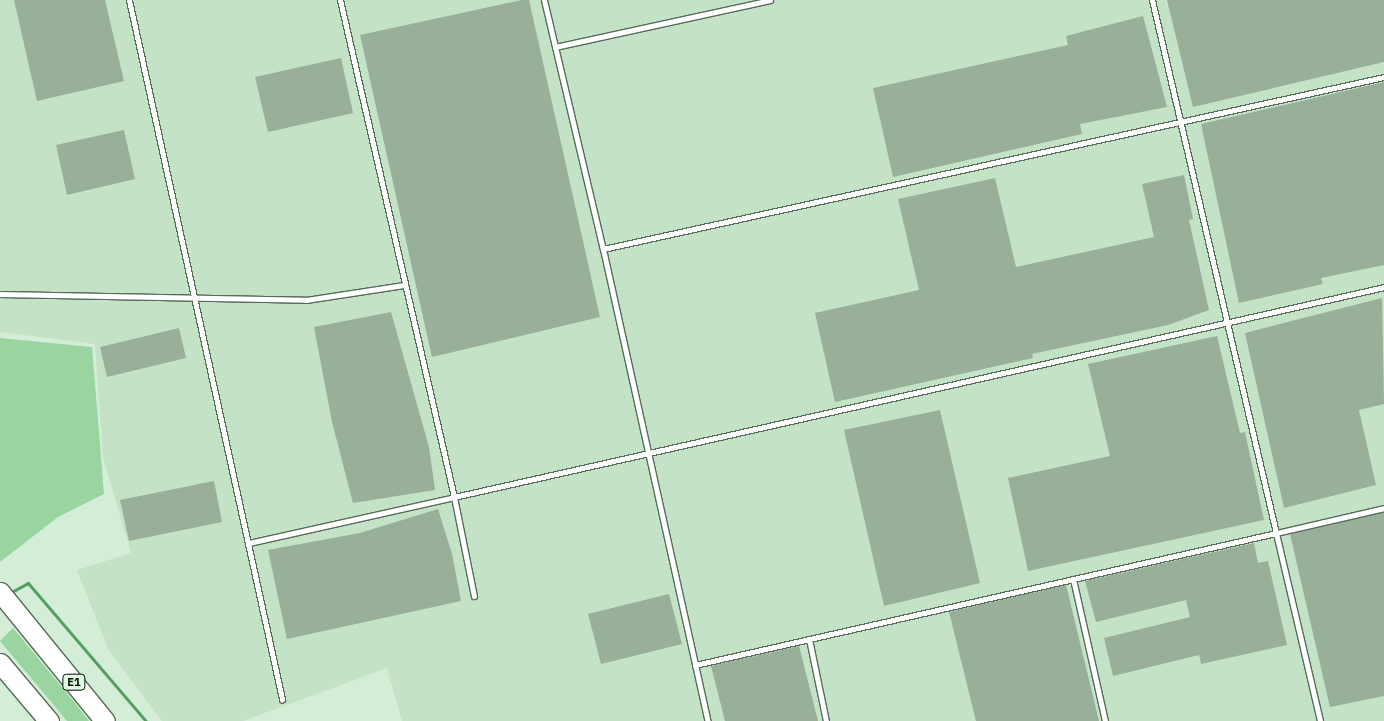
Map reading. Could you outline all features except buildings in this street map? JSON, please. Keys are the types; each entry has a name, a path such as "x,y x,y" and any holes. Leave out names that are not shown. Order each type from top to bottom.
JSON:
{"highway":[{"name":"E1","path":"0,592 105,721"},
{"path":"0,663 49,721"}],"lane":[{"path":"129,0 196,298 282,699"},
{"path":"340,0 454,497 474,596"},
{"path":"544,0 603,249 646,452 708,721"},
{"path":"555,47 770,0"},
{"path":"1152,0 1225,321 1320,721"},
{"path":"603,249 1384,77"},
{"path":"0,294 306,300 404,285"},
{"path":"249,543 1225,321 1384,287"},
{"path":"696,665 1384,508"},
{"path":"1074,579 1105,721"},
{"path":"809,639 826,721"}],"shaded area":[{"path":"0,0 1384,0 1384,721 402,721 387,668 243,721 162,721 108,649 77,570 131,553 103,457 95,344 0,332"}],"green space":[{"path":"0,338 92,347 104,494 58,517 0,562"},
{"path":"13,628 89,721 67,721 0,641"}],"waterway":[{"path":"8,594 28,583 146,721"}]}
